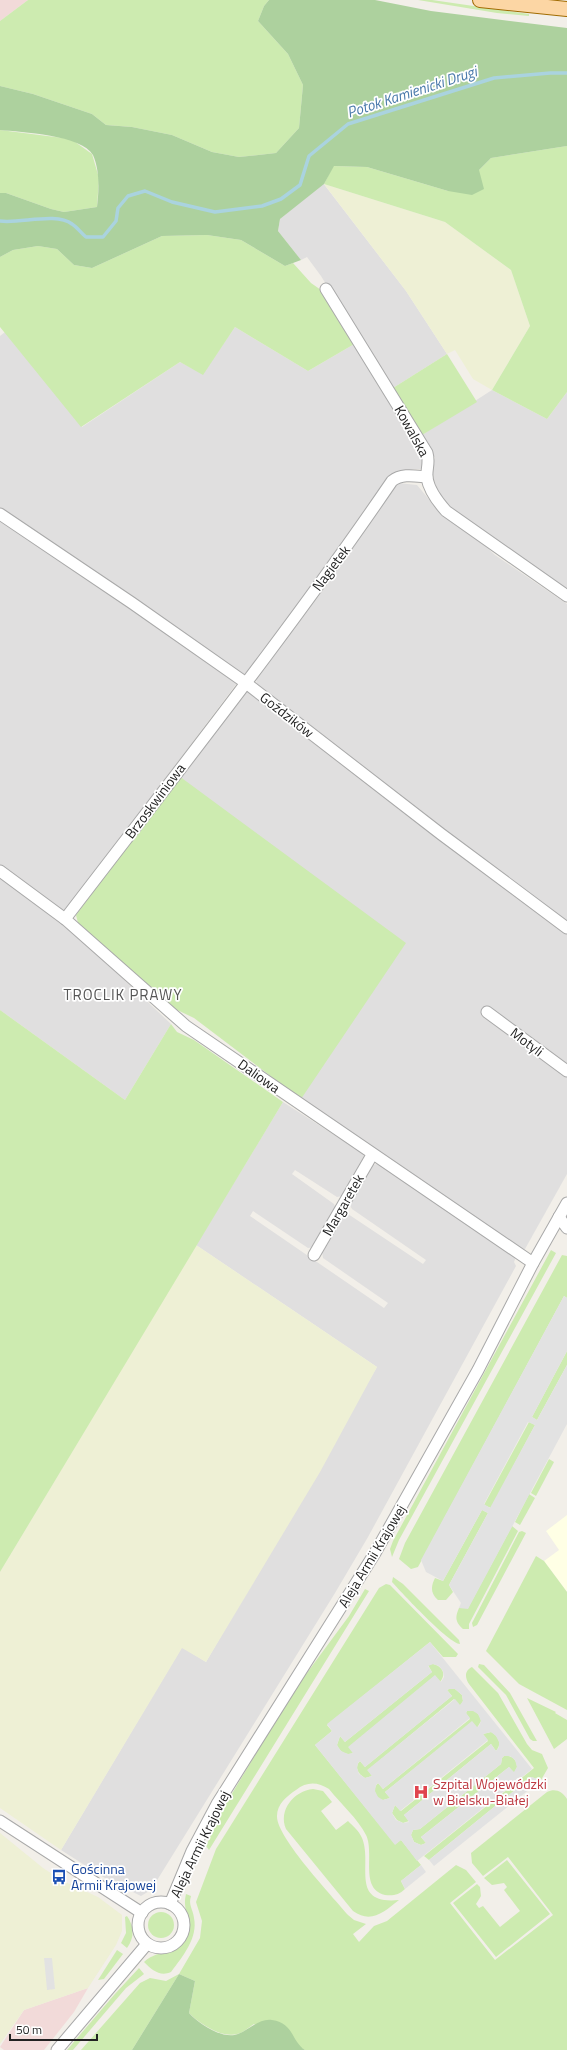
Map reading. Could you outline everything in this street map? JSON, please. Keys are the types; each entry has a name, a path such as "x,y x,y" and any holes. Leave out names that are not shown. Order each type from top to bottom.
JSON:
{"main road":[{"path":"480,0 567,9"}],"street":[{"name":"Kowalska","path":"326,290 426,453 429,467 427,477 436,498 446,511 567,596"},
{"name":"Nagietek","path":"246,683 354,537 392,481 397,477 405,476 427,477"},
{"name":"Goździków","path":"0,514 132,603 246,683 441,834 567,928"},
{"name":"Brzoskwiniowa","path":"65,919 246,683"},
{"name":"Daliowa","path":"0,871 65,919 186,1026 372,1155 533,1263"},
{"name":"Motyli","path":"488,1012 567,1071"},
{"name":"Margaretek","path":"314,1255 372,1155"},
{"name":"Aleja Armii Krajowej","path":"170,1904 192,1851 216,1804 375,1553 478,1370 533,1263 563,1218 567,1204"},
{"path":"563,1218 567,1228"},
{"path":"0,1820 142,1913"},
{"path":"164,1902 170,1904 180,1914 184,1927 182,1934 173,1944 167,1947 160,1948 147,1944 143,1940 138,1929 138,1923 142,1913 151,1904 164,1902"},
{"path":"57,2050 147,1944"}],"shaded area":[{"path":"0,0 28,0 0,21"},
{"path":"323,183 406,291 447,354 393,388 374,356 371,357 321,276 307,257 301,260 278,231 280,219"},
{"path":"324,184 445,222 511,270 530,326 492,390 473,379 455,350 447,354 406,291"},
{"path":"235,327 308,371 356,343 415,440 425,461 422,469 414,469 395,474 245,677 0,510 0,336 5,332 82,427 180,362 203,374"},
{"path":"492,390 547,419 567,392 567,590 446,505 436,488 432,470 432,462 435,458 422,435"},
{"path":"398,483 417,485 443,516 482,543 495,555 567,604 567,923 257,687 256,678 327,585"},
{"path":"0,518 62,559 237,683 65,912 62,913 0,866"},
{"path":"248,691 567,934 567,1174 525,1249 522,1251 301,1099 179,776 243,692"},
{"path":"0,875 63,922 171,1024 125,1100 0,1010"},
{"path":"283,1102 364,1154 364,1159 342,1196 337,1197 295,1170 292,1174 334,1204 336,1209 314,1247 308,1248 253,1211 250,1216 384,1308 388,1303 323,1258 322,1252 345,1212 423,1264 426,1260 352,1209 349,1204 371,1165 378,1164 516,1257 514,1262 516,1266 368,1537 335,1593 151,1890 141,1896 108,1880 61,1850 182,1647 206,1662 377,1367 196,1245"},
{"path":"196,1245 377,1367 320,1472 206,1662 182,1648 61,1850 0,1808 0,1572"},
{"path":"564,1296 567,1298 567,1351 532,1417 537,1420 567,1365 567,1424 468,1609 459,1608 461,1603 449,1585 488,1513 482,1510 443,1581 426,1572 421,1560","holes":["528,1422 535,1425 490,1508 484,1504"]},
{"path":"567,1515 567,1592 544,1561 559,1550 546,1531"},
{"path":"430,1642 532,1769 417,1861 401,1840 395,1845 315,1745 332,1731 327,1724","holes":["433,1664 439,1666 443,1671 444,1677 441,1682 435,1675 348,1747 353,1753 348,1754 341,1751 337,1745 340,1736 345,1742 432,1672 428,1666","455,1689 462,1695 463,1701 460,1705 455,1699 367,1770 372,1776 365,1778 359,1774 357,1768 360,1761 365,1767 452,1696 447,1690","467,1711 473,1711 478,1714 481,1721 479,1726 477,1727 472,1721 385,1792 390,1798 383,1800 378,1797 375,1791 378,1783 383,1789 470,1718 466,1713","491,1732 496,1736 499,1742 499,1747 496,1751 491,1744 404,1815 409,1822 403,1823 396,1820 392,1813 395,1805 400,1811 488,1740 483,1734","504,1756 510,1756 515,1760 517,1767 514,1772 509,1767 421,1837 426,1843 421,1845 414,1842 411,1835 413,1830 420,1829 501,1764"]},
{"path":"531,1777 541,1780 434,1866 429,1860"},
{"path":"0,1833 43,1868 63,1881 98,1897 122,1915 122,1931 116,1945 88,1988 24,2010 0,2044"},
{"path":"421,1865 426,1872 405,1889 401,1881"},
{"path":"44,1958 52,1958 55,1989 47,1990"},
{"path":"88,1988 74,2012 44,2050 4,2050 0,2047 24,2010"}],"green space":[{"path":"28,0 269,0 264,6 258,21 288,54 303,85 299,128 276,153 239,157 212,152 172,135 132,127 106,125 92,114 33,94 0,86 0,21"},
{"path":"269,0 375,0 431,11 567,28 567,146 491,158 479,170 484,189 472,195 448,191 367,167 334,166 324,184 280,219 278,231 301,260 285,266 241,240 207,235 162,236 92,268 74,265 57,249 38,246 13,250 0,257 0,193 6,193 64,212 97,207 98,174 93,155 87,148 77,143 50,136 0,130 0,86 33,94 92,114 106,125 132,127 172,135 212,152 239,157 276,153 299,128 303,85 288,54 258,21 264,6"},
{"path":"418,0 432,0 529,14 529,16 497,13"},
{"path":"0,130 71,139 92,154 99,178 97,207 64,212 6,193 0,193"},
{"path":"567,146 567,392 547,419 492,390 530,326 511,270 445,222 324,184 333,166 367,167 448,191 479,170 491,158"},
{"path":"207,235 241,240 285,266 293,263 311,283 321,290 356,343 308,371 235,327 203,375 180,362 81,427 0,327 0,257 13,250 38,246 57,249 74,265 92,268 162,236"},
{"path":"447,354 477,402 422,435 393,388"},
{"path":"179,776 406,943 301,1099 194,1018 173,1008 78,923 76,915"},
{"path":"0,1010 125,1100 171,1024 177,1032 194,1040 283,1102 0,1572"},
{"path":"551,1250 556,1253 399,1540 392,1557 390,1549 393,1541"},
{"path":"562,1255 567,1256 567,1298 564,1296 418,1567 411,1569 399,1559 405,1543"},
{"path":"567,1351 567,1365 537,1420 532,1417"},
{"path":"529,1422 535,1425 491,1508 484,1505"},
{"path":"549,1459 554,1462 536,1496 531,1493"},
{"path":"529,1494 535,1498 520,1525 515,1522"},
{"path":"482,1510 488,1513 449,1585 453,1592 446,1600 438,1600 432,1592 435,1578 443,1581"},
{"path":"512,1526 518,1531 469,1624 469,1629 463,1629 458,1624 456,1619 459,1608 468,1608"},
{"path":"522,1531 526,1533 477,1625 473,1627 472,1623 519,1532"},
{"path":"536,1556 544,1561 567,1592 567,1710 519,1684 486,1651"},
{"path":"393,1577 403,1584 459,1640 460,1644 454,1642 446,1636 425,1617 392,1582"},
{"path":"386,1584 390,1585 458,1654 456,1657 443,1657 430,1642 327,1725 332,1731 315,1745 395,1844 401,1840 421,1865 401,1881 405,1889 400,1893 396,1895 385,1895 377,1891 372,1886 370,1878 368,1842 363,1829 329,1789 321,1785 304,1785 286,1798 277,1812 279,1826 306,1867 348,1915 354,1920 366,1924 353,1934 359,1942 374,1926 387,1921 456,1865 466,1870 476,1882 450,1903 495,1960 553,1915 508,1857 483,1876 472,1863 471,1853 547,1792 556,1790 563,1794 567,1799 567,2050 305,2050 254,2024 237,2034 231,2035 218,2032 205,2026 189,2013 195,1981 179,1974 200,1938 202,1921 196,1902 216,1849 379,1588"},
{"path":"365,1589 369,1591 209,1850 206,1846 224,1807 264,1740 301,1681 349,1616"},
{"path":"433,1664 441,1668 443,1673 440,1682 435,1676 349,1747 353,1753 346,1754 340,1750 337,1745 340,1736 345,1742 432,1672 428,1665"},
{"path":"479,1664 484,1665 510,1693 537,1741 530,1739 506,1695 478,1667"},
{"path":"472,1667 498,1693 527,1744 532,1750 542,1754 548,1768 541,1780 531,1777 429,1860 424,1856 534,1768 469,1684 466,1673"},
{"path":"455,1689 462,1695 463,1701 460,1706 454,1699 368,1770 372,1776 365,1778 360,1774 357,1766 360,1761 365,1767 452,1696 447,1690"},
{"path":"527,1698 556,1712 555,1713 567,1720 567,1739 554,1749"},
{"path":"467,1711 475,1711 480,1716 481,1721 477,1728 472,1722 385,1792 390,1798 383,1800 376,1795 375,1788 378,1783 383,1789 470,1719 466,1713"},
{"path":"491,1732 499,1740 499,1746 496,1751 491,1744 404,1815 409,1821 403,1823 397,1820 392,1813 395,1805 401,1811 488,1741 483,1734"},
{"path":"504,1756 512,1757 515,1760 517,1767 514,1773 509,1767 421,1837 426,1843 421,1845 414,1842 411,1835 413,1830 420,1829 501,1764"},
{"path":"313,1789 323,1791 332,1802 321,1811 336,1830 348,1821 361,1835 365,1848 366,1881 368,1889 374,1896 384,1900 399,1900 383,1912 377,1915 366,1916 360,1915 353,1911 286,1829 284,1815 289,1803 300,1793"},
{"path":"507,1860 550,1914 496,1957 453,1903 477,1884 480,1887 481,1896 476,1904 479,1908 483,1906 500,1927 520,1911 504,1890 507,1887 504,1883 492,1885 484,1878"},
{"path":"186,1894 191,1896 190,1905 195,1925 192,1940 185,1953 171,1972 163,1974 156,1972 144,1962 150,1957 170,1951 182,1945 186,1939 189,1930 189,1921 185,1905"},
{"path":"161,1912 170,1916 174,1925 170,1934 161,1938 152,1934 148,1925 152,1916"},
{"path":"127,1916 133,1932 130,1944 127,1948 121,1943 126,1933 125,1917"},
{"path":"117,1950 123,1954 104,1979 98,1980"},
{"path":"139,1968 144,1974 126,1988 73,2050 67,2050 114,1995"},
{"path":"179,1974 132,2050 81,2050 140,1983 150,1978 166,1981"},
{"path":"179,1974 195,1981 189,2013 205,2026 225,2035 232,2035 238,2034 263,2021 272,2020 279,2022 288,2028 300,2046 305,2050 132,2050"}],"waterway":[{"name":"Potok Kamienicki Drugi","path":"0,221 57,219 72,224 86,237 103,237 116,221 118,208 128,196 145,191 172,202 215,212 262,206 281,199 300,185 309,156 348,124 494,78 567,73"}],"place":[{"name":"Szpital Wojewódzki w Bielsku-Białej","path":"421,1792"},
{"name":"Gościnna Armii Krajowej","path":"59,1877"}],"district":[{"name":"TROCLIK PRAWY","path":"123,995"}]}
